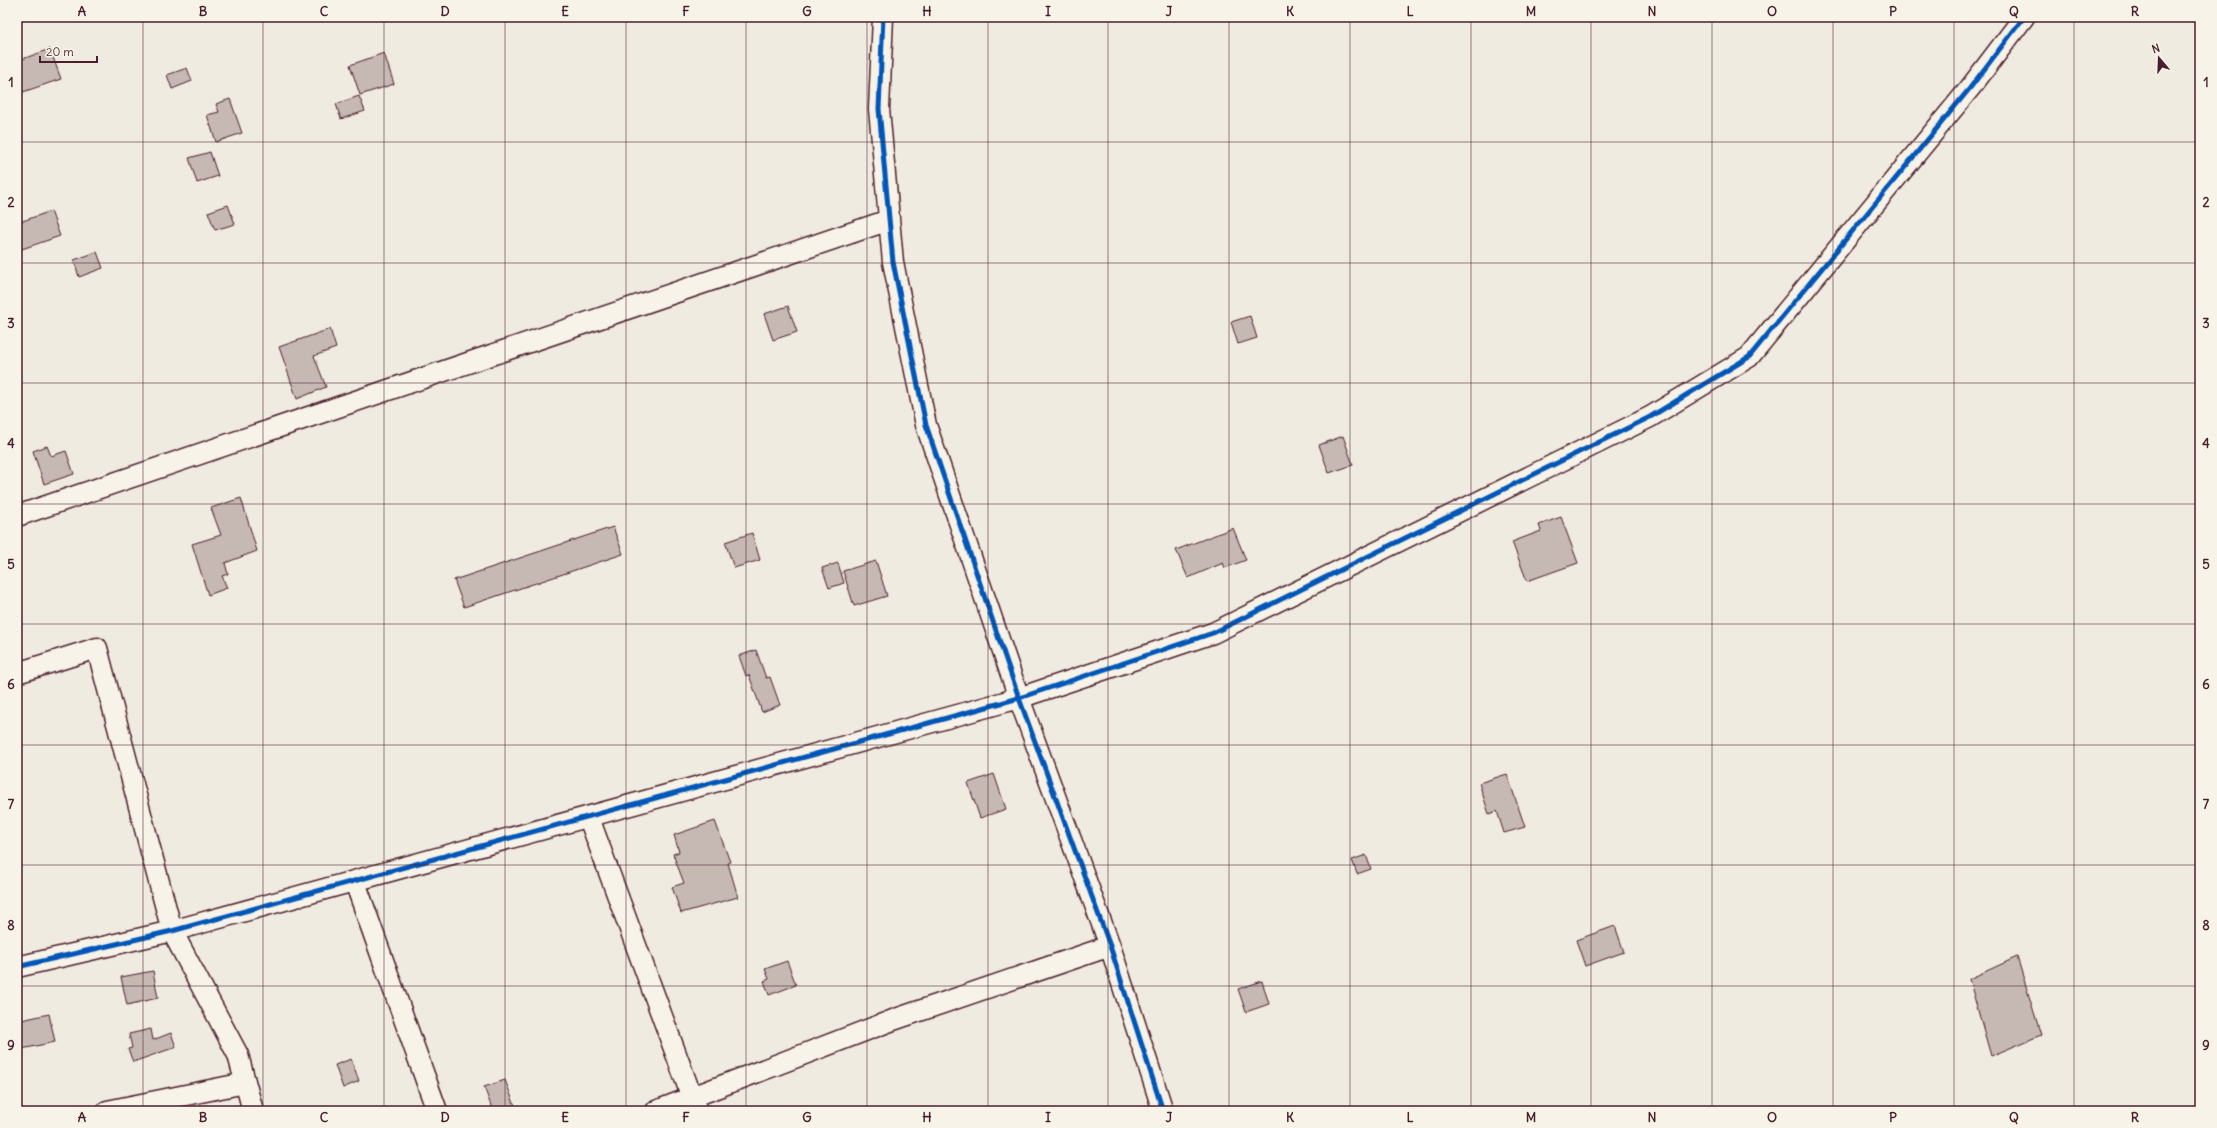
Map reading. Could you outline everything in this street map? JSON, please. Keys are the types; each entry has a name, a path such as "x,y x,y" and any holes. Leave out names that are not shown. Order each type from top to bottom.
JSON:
{"street":[{"path":"883,17 879,109 893,262 926,425 1019,698 1110,946 1163,1111"},
{"path":"17,967 172,931 355,882 1019,698 1213,633 1650,417 1750,357 1970,88 2024,17"},
{"path":"17,516 889,220"},
{"path":"17,673 97,648 172,931 238,1055 253,1111"},
{"path":"589,818 694,1104"},
{"path":"355,882 436,1111"},
{"path":"656,1111 694,1104 893,1020 1110,946"},
{"path":"107,1111 245,1083"}],"building":[{"path":"50,49 61,79 23,92 17,75 17,61"},
{"path":"384,53 394,84 360,95 350,65"},
{"path":"187,68 192,81 172,89 167,75"},
{"path":"359,96 365,111 341,119 336,104"},
{"path":"230,99 242,133 216,142 207,115 219,112 216,104"},
{"path":"210,152 218,176 197,183 189,158"},
{"path":"228,205 235,224 215,230 208,212"},
{"path":"51,211 60,236 22,249 17,236 17,223"},
{"path":"97,252 103,268 79,277 74,260"},
{"path":"788,306 797,332 773,340 764,314"},
{"path":"1250,316 1257,338 1238,344 1231,322"},
{"path":"330,329 336,348 314,356 326,387 297,399 279,347"},
{"path":"1343,436 1353,465 1329,473 1319,445"},
{"path":"47,446 51,456 66,451 74,474 44,484 33,451"},
{"path":"241,498 257,551 225,563 228,574 222,576 227,588 208,595 192,544 221,535 211,508"},
{"path":"1561,517 1578,563 1527,581 1512,542 1541,531 1539,525"},
{"path":"613,527 623,554 464,607 454,580"},
{"path":"1233,528 1246,560 1225,568 1223,563 1188,578 1176,550"},
{"path":"752,533 760,560 734,568 725,542"},
{"path":"876,561 887,596 854,606 843,571"},
{"path":"838,563 844,583 829,588 822,568"},
{"path":"756,650 766,678 770,677 780,705 762,712 749,675 746,676 739,656"},
{"path":"994,774 1006,809 980,818 968,783"},
{"path":"1507,774 1525,827 1504,833 1497,811 1489,814 1479,783"},
{"path":"715,821 730,862 728,863 738,897 681,913 672,887 684,883 673,854 679,852 674,835"},
{"path":"1366,855 1371,869 1357,874 1352,860"},
{"path":"1615,926 1624,952 1585,966 1576,940"},
{"path":"2017,957 2041,1035 1991,1056 1969,979"},
{"path":"787,961 796,985 769,995 764,981 769,979 765,969"},
{"path":"153,971 158,998 127,1005 121,977"},
{"path":"1262,981 1269,1004 1246,1012 1238,989"},
{"path":"49,1014 55,1042 17,1050 17,1021"},
{"path":"151,1029 153,1040 171,1033 176,1047 133,1062 128,1049 132,1048 129,1034"},
{"path":"351,1059 359,1081 343,1088 335,1065"},
{"path":"505,1080 517,1111 493,1111 484,1087"}],"cycle path":[{"path":"883,17 879,109 893,262 926,425 1019,698 1110,946 1163,1111"},
{"path":"17,967 172,931 1019,698 1213,633 1650,417 1749,357 1970,88 2024,17"}]}
